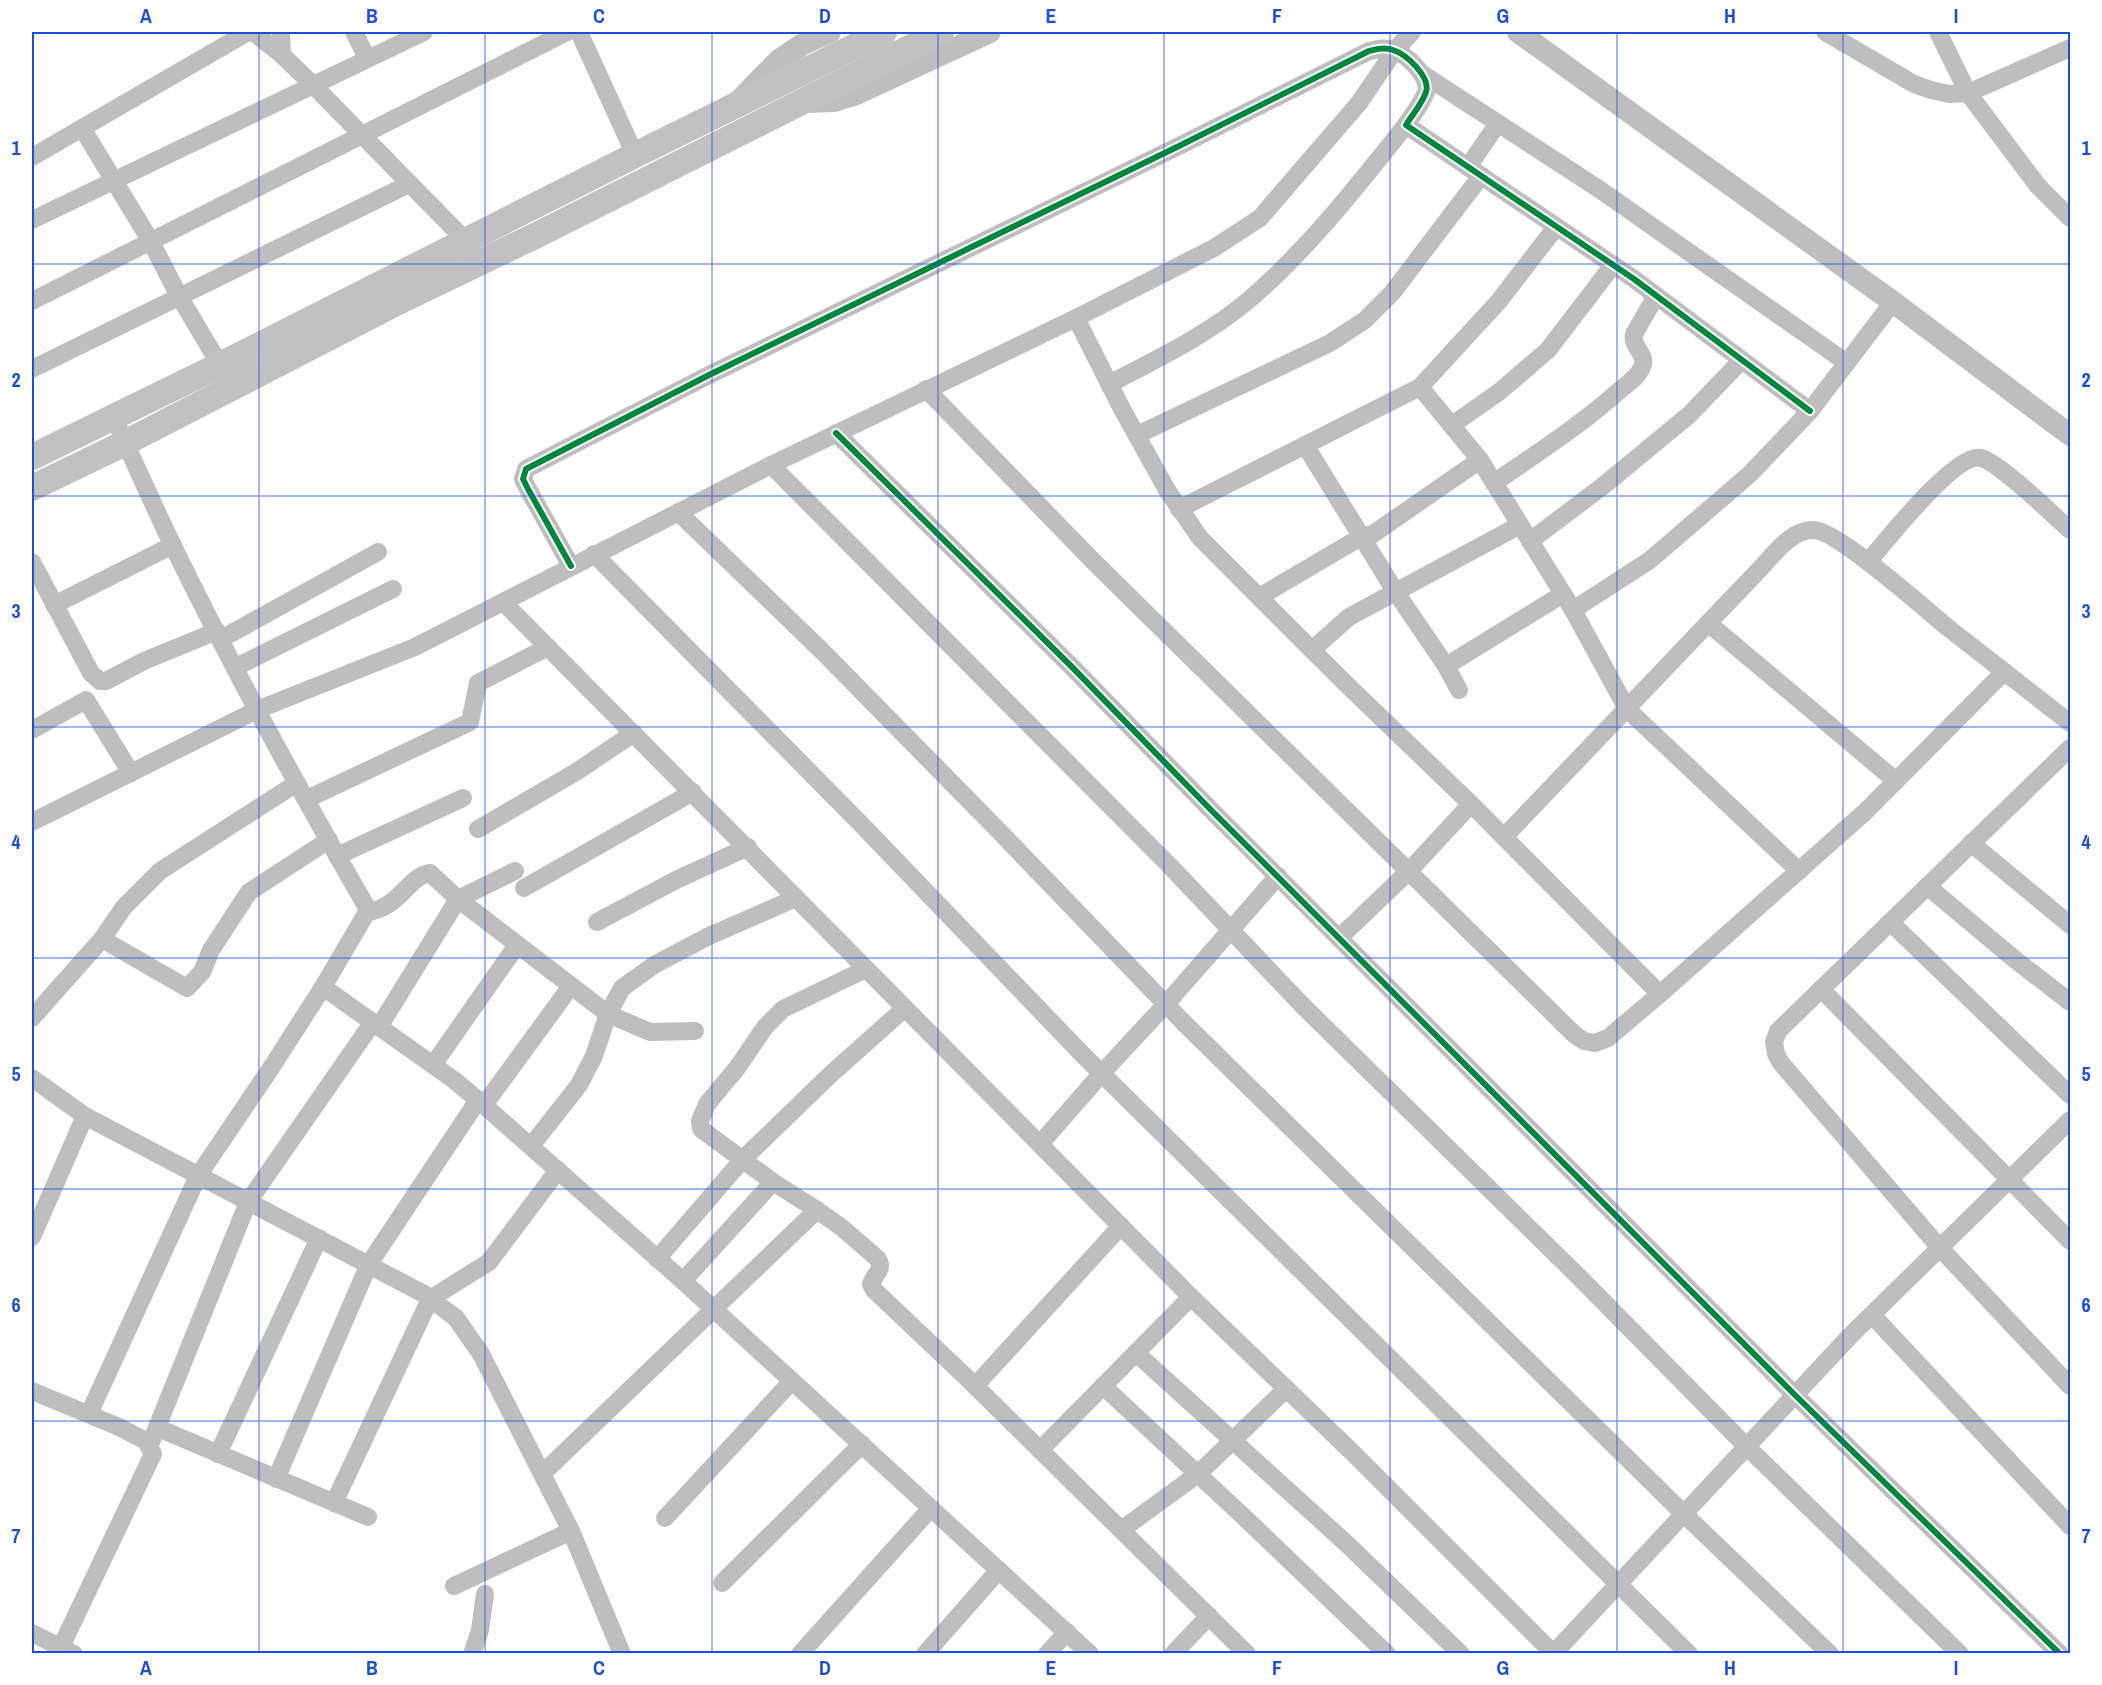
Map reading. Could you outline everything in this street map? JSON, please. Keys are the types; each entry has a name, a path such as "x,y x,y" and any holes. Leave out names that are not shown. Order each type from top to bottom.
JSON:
{"main road":[{"path":"32,457 220,365 734,105 803,91 884,32"},
{"path":"32,488 479,263 803,91 941,32"}],"street":[{"path":"32,157 248,32"},
{"path":"253,32 282,55 362,135 465,241 479,263"},
{"path":"281,32 282,55"},
{"path":"354,32 367,58"},
{"path":"32,220 424,32"},
{"path":"32,301 567,32"},
{"path":"579,32 635,155"},
{"path":"734,105 779,60 803,44 830,32"},
{"path":"803,91 834,101 854,95 990,32"},
{"path":"32,822 257,710 415,647 771,465 1076,318 1214,248 1260,218 1359,103 1395,50 1412,32"},
{"path":"1518,32 1893,302 2070,435"},
{"path":"1825,32 1914,84 1949,94 1968,93 2070,48"},
{"path":"1938,32 1968,93 2037,186 2070,218"},
{"path":"571,566 523,479 526,469 710,375 885,291 1369,51 1386,48 1395,50 1424,75 1599,189 1847,363"},
{"path":"1109,384 1202,333 1249,300 1305,246 1406,125 1426,92 1427,84 1424,75"},
{"path":"1137,435 1330,343 1365,320 1392,293 1474,172 1498,123"},
{"path":"1406,125 1613,265 1810,411"},
{"path":"82,128 150,240 179,296 220,365"},
{"path":"32,369 409,184"},
{"path":"1179,509 1420,387 1499,301 1556,227"},
{"path":"1452,425 1498,392 1548,350 1613,265"},
{"path":"1494,483 1597,410 1637,375 1644,362 1632,340 1656,296"},
{"path":"1573,610 1650,560 1750,474 1810,411 1893,302"},
{"path":"1076,318 1137,435 1179,509 1200,538 1471,804 1660,994"},
{"path":"1530,541 1603,486 1689,415 1742,360"},
{"path":"1420,387 1480,460 1573,610 1627,709 1798,871"},
{"path":"926,389 1094,562 1575,1035 1584,1041 1595,1043 1608,1038 1660,994 1866,811 2004,672"},
{"path":"89,1414 198,1176 323,987 367,912 366,906 257,710 173,545 113,416"},
{"path":"836,433 1074,669 1795,1395 2060,1653"},
{"path":"1305,445 1459,690"},
{"path":"1868,562 1934,488 1958,466 1969,459 1978,457 1996,466 2070,530"},
{"path":"1259,597 1361,537 1372,534 1480,460"},
{"path":"771,465 1169,865 1303,1006 1572,1270 1747,1447 1960,1653"},
{"path":"678,512 831,660 1166,1004 1684,1514 1830,1653"},
{"path":"1312,650 1349,617 1520,525"},
{"path":"1504,837 1788,540 1801,532 1815,530 1826,533 1868,562 2070,723"},
{"path":"54,605 173,545"},
{"path":"32,562 91,673 100,681 106,681 144,661 219,635 378,552"},
{"path":"594,555 860,823 1102,1073 1689,1653"},
{"path":"236,668 393,589"},
{"path":"1446,666 1563,594"},
{"path":"503,602 1191,1297 1554,1653 1872,1315 2070,1120"},
{"path":"1708,623 1896,781"},
{"path":"307,799 470,722 478,683 548,647"},
{"path":"32,730 86,700 131,773"},
{"path":"478,829 576,772 634,733"},
{"path":"2070,748 1778,1031 1774,1042 1776,1054 1940,1248 2070,1386"},
{"path":"32,1018 102,939 124,907 160,871 297,783"},
{"path":"524,888 693,792"},
{"path":"102,939 187,988 202,972 211,950 249,892 333,848 463,798"},
{"path":"1339,938 1409,871 1471,804"},
{"path":"1971,843 2070,925"},
{"path":"597,922 678,879 748,847"},
{"path":"149,1447 248,1202 376,1024 458,899 515,871"},
{"path":"367,912 387,907 426,873 435,875 458,899 608,1014 650,1032 695,1031"},
{"path":"1040,1144 1278,876"},
{"path":"1928,886 2018,962 2070,1002"},
{"path":"531,1146 579,1085 594,1056 608,1014 622,988 654,965 707,937 796,898"},
{"path":"1890,922 2070,1095"},
{"path":"433,1065 518,945"},
{"path":"866,969 783,1009 765,1027 737,1068 707,1104 700,1121 701,1130 841,1227 877,1258 881,1265 871,1284 874,1290 1248,1653"},
{"path":"276,1479 369,1264 481,1102 571,986"},
{"path":"323,987 481,1102 683,1281 1090,1653"},
{"path":"1821,989 2070,1241"},
{"path":"657,1258 743,1159 830,1074 904,1008"},
{"path":"32,1078 86,1116 369,1264 430,1299 456,1318 482,1354 543,1473 571,1530 622,1653"},
{"path":"32,1237 86,1116"},
{"path":"334,1503 430,1299 489,1262 558,1170"},
{"path":"683,1281 773,1182"},
{"path":"543,1473 817,1210"},
{"path":"975,1386 1121,1226"},
{"path":"218,1454 319,1238"},
{"path":"1040,1450 1191,1297"},
{"path":"1872,1315 2070,1526"},
{"path":"1136,1353 1347,1544 1461,1653"},
{"path":"665,1518 792,1381"},
{"path":"1103,1386 1387,1653"},
{"path":"1121,1530 1198,1474 1286,1389"},
{"path":"32,1391 89,1414 146,1441 153,1454 68,1650 32,1633"},
{"path":"158,1428 368,1517"},
{"path":"722,1583 862,1444"},
{"path":"800,1653 932,1508"},
{"path":"454,1586 571,1530"},
{"path":"925,1653 999,1570"},
{"path":"472,1653 480,1630 485,1594"},
{"path":"1173,1653 1209,1616"},
{"path":"1047,1653 1067,1632"}],"cycle path":[{"path":"571,566 523,479 526,469 709,375 1369,51 1381,49 1393,50 1404,56 1421,73 1427,86 1424,96 1406,125 1634,279 1810,411"},
{"path":"836,433 1074,669 1211,810 1795,1395 2060,1654"}]}
